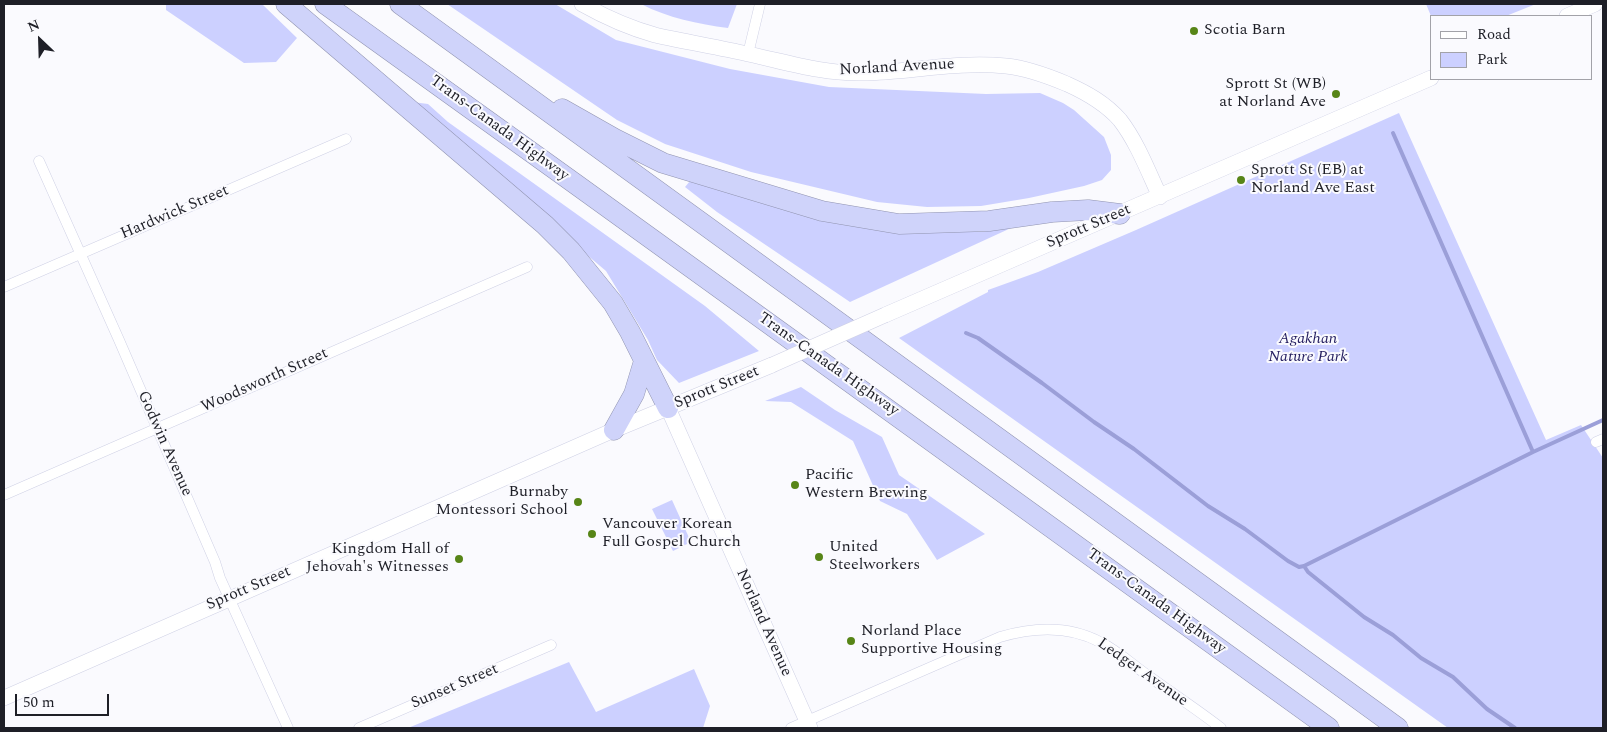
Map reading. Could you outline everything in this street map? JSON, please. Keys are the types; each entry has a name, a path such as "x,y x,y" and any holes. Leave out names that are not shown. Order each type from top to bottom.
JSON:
{"highway":[{"path":"286,4 545,226 571,251 613,303 630,332 668,408"},
{"name":"Trans-Canada Highway","path":"325,4 949,451 1329,728"},
{"path":"400,4 1398,728"},
{"path":"519,89 566,111 615,139 663,163 822,211 898,224 989,221 1052,212 1088,210 1120,214"},
{"path":"614,430 634,394 644,361"}],"main road":[{"name":"Norland Avenue","path":"582,4 627,25 654,34 833,72 862,73 989,64 1008,66 1048,77 1089,94 1120,120 1134,143 1160,196"},
{"path":"1568,15 1595,4"},
{"name":"Sprott Street","path":"4,698 614,430 772,365 1430,78"},
{"name":"Norland Avenue","path":"668,408 809,725"}],"street":[{"path":"748,54 760,4"},
{"name":"Hardwick Street","path":"4,288 346,139"},
{"name":"Godwin Avenue","path":"39,161 288,728"},
{"name":"Woodsworth Street","path":"4,495 527,267"},
{"name":"Ledger Avenue","path":"791,728 809,725 1000,637 1019,631 1037,629 1054,629 1086,636 1101,642 1221,728"},
{"name":"Sunset Street","path":"359,728 551,646"}],"green space":[{"path":"166,4 262,4 297,38 276,62 244,63 166,10"},
{"path":"447,4 555,4 616,40 730,69 829,87 986,94 1040,93 1074,110 1104,137 1111,155 1111,170 1102,180 1084,186 1029,198 981,206 927,207 877,202 751,172 665,144 617,120"},
{"path":"641,4 737,4 728,28 683,20"},
{"path":"1426,4 1536,4 1508,15 1431,15"},
{"path":"405,101 428,104 448,122 705,306 759,351 679,383 657,360 648,340 606,271"},
{"name":"Agakhan Nature Park","path":"1399,113 1546,440 1581,425 1603,458 1603,728 1448,728 899,338 988,292 988,290 1038,272 1136,230"},
{"path":"690,181 891,232 979,232 1011,228 850,302 717,212 685,187"},
{"path":"801,387 835,410 882,437 899,475 985,534 937,560 907,514 880,501 853,441 791,402 765,401"},
{"path":"672,500 691,542 673,551 652,509"},
{"path":"569,662 596,712 694,669 710,706 703,728 408,728"}],"waterway":[{"path":"1393,133 1533,452"},
{"path":"966,333 978,338 1134,449 1208,506 1299,567 1533,452 1603,420"},
{"path":"1304,566 1308,572 1364,617 1393,635 1421,658 1453,677 1487,709 1515,728"}],"place":[{"name":"Scotia Barn","path":"1194,31"},
{"name":"Sprott St (WB) at Norland Ave","path":"1336,94"},
{"name":"Sprott St (EB) at Norland Ave East","path":"1241,180"},
{"name":"Pacific Western Brewing","path":"795,485"},
{"name":"Burnaby Montessori School","path":"578,502"},
{"name":"Vancouver Korean Full Gospel Church","path":"592,534"},
{"name":"United Steelworkers","path":"819,557"},
{"name":"Kingdom Hall of Jehovah's Witnesses","path":"459,559"},
{"name":"Norland Place Supportive Housing","path":"851,641"}]}
